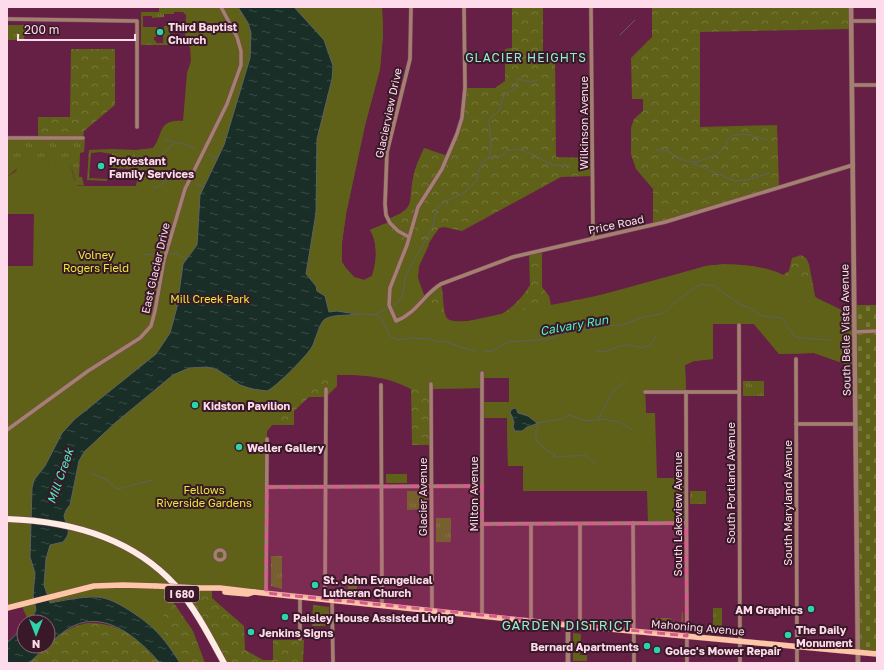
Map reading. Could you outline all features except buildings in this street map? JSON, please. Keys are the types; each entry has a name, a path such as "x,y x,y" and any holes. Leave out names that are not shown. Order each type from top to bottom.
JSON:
{"highway":[{"name":"I 680","path":"7,519 72,526 121,543 150,563 176,586 195,613 224,663"}],"main road":[{"name":"Mahoning Avenue","path":"7,608 77,590 100,586 123,585 220,588 531,622 877,654"}],"street":[{"name":"East Glacier Drive","path":"7,430 88,371 140,338 150,326 155,311 164,260 184,190 227,104 241,65 241,51 237,37 221,7"},
{"name":"Glacierview Drive","path":"409,237 398,231 390,223 386,215 385,204 388,152 410,59 411,7"},
{"path":"409,237 418,207 442,169 462,118 465,88 464,7"},
{"name":"Wilkinson Avenue","path":"591,7 593,239"},
{"name":"South Belle Vista Avenue","path":"851,7 858,663"},
{"path":"7,19 137,21 137,127"},
{"path":"851,21 877,21"},
{"path":"852,85 877,85"},
{"path":"7,138 84,138"},
{"name":"Price Road","path":"409,237 390,290 389,305 396,321 411,313 440,284 513,257 664,222 844,166 853,165"},
{"name":"South Portland Avenue","path":"739,325 740,663"},
{"path":"854,332 877,331"},
{"name":"South Maryland Avenue","path":"796,358 797,663"},
{"name":"Milton Avenue","path":"482,373 482,616"},
{"name":"Glacier Avenue","path":"431,384 432,611"},
{"path":"381,385 382,605"},
{"path":"325,600 326,389"},
{"path":"645,392 739,392"},
{"name":"South Lakeview Avenue","path":"686,392 687,663"},
{"path":"796,424 855,424"},
{"path":"266,593 267,439"},
{"path":"267,487 482,486"},
{"path":"482,524 686,523"},
{"path":"531,524 531,622"},
{"path":"580,524 580,626"},
{"path":"633,524 634,663"},
{"path":"300,597 300,639"},
{"path":"332,600 333,663"},
{"path":"568,625 568,663"}],"highlighted area":[{"path":"482,486 482,524 686,523 687,636 266,593 267,487"}],"green space":[{"name":"Mill Creek Park","path":"159,7 382,7 383,34 380,69 365,125 346,214 342,242 342,262 354,277 364,280 372,276 376,252 373,235 370,230 384,224 405,248 409,237 429,245 419,266 418,278 425,298 443,317 452,322 464,322 514,311 563,304 646,284 706,266 724,264 749,266 777,272 797,282 817,298 854,316 854,367 814,353 779,354 754,324 713,324 713,359 694,361 685,365 686,392 645,393 646,413 655,413 657,478 686,478 686,523 648,523 647,491 523,491 523,466 508,466 507,418 482,418 482,402 509,402 509,378 482,378 482,388 411,389 395,380 367,375 337,375 316,383 277,418 267,431 266,593 163,586 164,639 134,612 115,602 97,597 56,601 40,607 34,614 25,614 20,602 7,608 7,266 33,266 34,214 7,214 7,177 16,171 20,162 41,162 71,166 74,179 79,186 136,186 136,150 153,148 162,128 165,125 169,122 183,121 187,73 191,61 190,47 185,44 186,15 183,12 159,12"},
{"name":"Fellows Riverside Gardens","path":"382,7 383,34 380,69 365,125 346,214 342,242 342,262 354,277 364,280 372,276 376,252 373,235 370,230 389,222 388,219 407,208 411,199 414,174 424,148 448,156 460,125 465,88 495,88 505,81 505,49 512,48 512,7 543,7 543,56 555,56 556,157 593,158 593,176 561,177 462,231 444,227 439,228 422,257 418,271 419,282 425,298 441,284 445,313 448,319 452,321 467,321 501,314 516,303 530,285 529,252 542,249 542,287 549,296 551,305 597,296 706,266 745,265 774,271 783,275 789,271 792,258 801,255 806,258 809,264 815,296 854,367 814,353 779,354 754,324 713,324 713,359 694,361 685,365 686,392 645,392 646,413 655,413 523,491 523,466 508,466 507,418 482,418 482,402 509,402 509,378 482,378 482,388 431,389 431,445 412,445 411,389 393,381 375,377 337,375 337,386 326,397 309,397 294,411 294,425 272,425 267,431 267,438 212,589 212,598 244,626 245,650 263,660 273,660 273,640 304,640 303,663 224,663 176,587 163,587 193,631 205,663 180,663 160,634 113,601 328,285"},
{"path":"652,7 851,7 851,29 700,32 700,127 777,125 779,186 653,225 653,189 636,169 631,154 631,128 634,119 643,111 643,99 632,99 631,58 652,37"},
{"path":"141,12 174,12 174,14 164,14 164,17 152,18 152,16 143,16 143,27 158,27 156,29 156,37 154,37 154,40 156,43 163,43 164,26 166,26 166,22 170,22 170,39 177,40 177,45 141,45"},
{"path":"7,25 25,25 24,40 7,40"},
{"path":"71,49 115,49 115,105 84,131 83,138 38,138 38,117 70,117"},
{"path":"7,138 85,138 84,152 80,153 79,177 82,177 84,186 76,184 71,166 19,167 7,177"},
{"path":"89,150 136,150 135,179 130,179 130,169 111,168 112,154 100,152 91,153 89,178 107,179 107,181 87,180"},
{"path":"854,305 877,305 877,653 857,653"},
{"path":"743,381 764,381 764,396 743,396"},
{"path":"386,474 407,474 407,483 386,483"},
{"path":"407,491 428,491 428,509 407,510"},
{"path":"690,491 706,491 706,504 690,504"},
{"path":"436,518 451,518 451,542 436,542"},
{"path":"271,556 282,556 282,589 271,586"},
{"path":"348,576 357,576 357,597 348,596"},
{"path":"313,605 329,607 329,626 312,626"},
{"path":"713,608 722,608 722,633 713,632"},
{"path":"682,612 683,630 656,627 656,618 671,618 671,625 681,625"},
{"path":"89,623 101,624 120,629 137,640 160,663 29,663 38,654 56,654 56,638 63,632"},
{"path":"573,633 581,634 580,655 587,655 587,661 573,661"}],"water":[{"name":"Mill Creek","path":"238,7 294,7 324,40 333,66 332,79 317,139 316,213 306,274 316,286 317,291 325,296 329,312 337,311 356,314 332,316 325,319 313,345 306,355 284,377 267,391 252,389 240,385 218,370 207,367 189,368 173,375 115,423 84,452 79,461 70,505 64,516 68,529 68,535 63,542 50,545 46,559 44,585 50,603 78,598 95,597 103,598 124,607 156,631 180,663 160,663 132,637 110,624 86,622 73,626 56,638 56,614 34,614 36,610 33,595 35,573 30,557 32,488 34,480 45,466 62,433 75,419 156,354 170,333 177,307 183,264 197,245 200,195 224,145 250,58 251,33 248,23"},
{"path":"516,408 518,413 528,416 537,423 522,431 515,431 513,427 514,422 510,412 512,409"},
{"path":"16,635 16,654 39,654 29,663 7,663 7,643"}],"waterway":[{"path":"620,35 635,20"},
{"path":"194,28 212,30 222,26"},
{"path":"489,158 491,145 489,120 499,111 504,95 515,88 518,79 530,82 537,80"},
{"path":"656,150 666,151 685,161 696,162 719,153 729,138 734,135 746,134 767,140"},
{"path":"165,139 187,145 195,149"},
{"path":"162,155 174,143"},
{"path":"394,306 402,297 406,275 432,228 437,209 442,203 464,193 476,181 481,163 489,158 502,156 506,151 518,149 534,155 552,165 570,166"},
{"path":"208,155 217,158"},
{"path":"692,163 735,181 748,180 769,173"},
{"path":"154,188 172,178 184,178"},
{"path":"196,184 204,187"},
{"path":"170,254 176,253 186,259"},
{"path":"143,255 156,254"},
{"name":"Calvary Run","path":"484,351 492,351 508,342 549,339 571,331 588,330 601,326 623,325 640,318 664,313 679,299 700,284 715,286 739,304 752,309 762,316 782,318 794,336 800,338 830,340"},
{"path":"376,314 388,308"},
{"name":"Calvary Run","path":"355,314 371,314 378,316 381,318 390,336 398,340 413,338 431,339 436,342 444,341 477,351"},
{"path":"597,351 608,351 624,345 645,347 650,344 656,336"},
{"path":"599,418 613,391 626,381"},
{"path":"537,423 561,419 570,415 587,421 602,419 619,422 633,430"},
{"path":"536,424 538,427 536,430 536,440 547,451 555,454 554,457 585,455 596,465"},
{"path":"91,473 107,480 118,489 153,480"}],"place":[{"name":"Third Baptist Church","path":"160,32"},
{"name":"Protestant Family Services","path":"101,166"},
{"name":"Kidston Pavilion","path":"195,405"},
{"name":"Weller Gallery","path":"239,447"},
{"name":"St. John Evangelical Lutheran Church","path":"315,585"},
{"name":"AM Graphics","path":"811,609"},
{"name":"Paisley House Assisted Living","path":"285,617"},
{"name":"Jenkins Signs","path":"251,632"},
{"name":"The Daily Monument","path":"788,635"},
{"name":"Bernard Apartments","path":"647,646"},
{"name":"Golec's Mower Repair","path":"657,650"}],"district":[{"name":"GLACIER HEIGHTS","path":"526,57"},
{"name":"GARDEN DISTRICT","path":"567,625"}],"park label":[{"name":"Volney Rogers Field","path":"96,260"}]}
